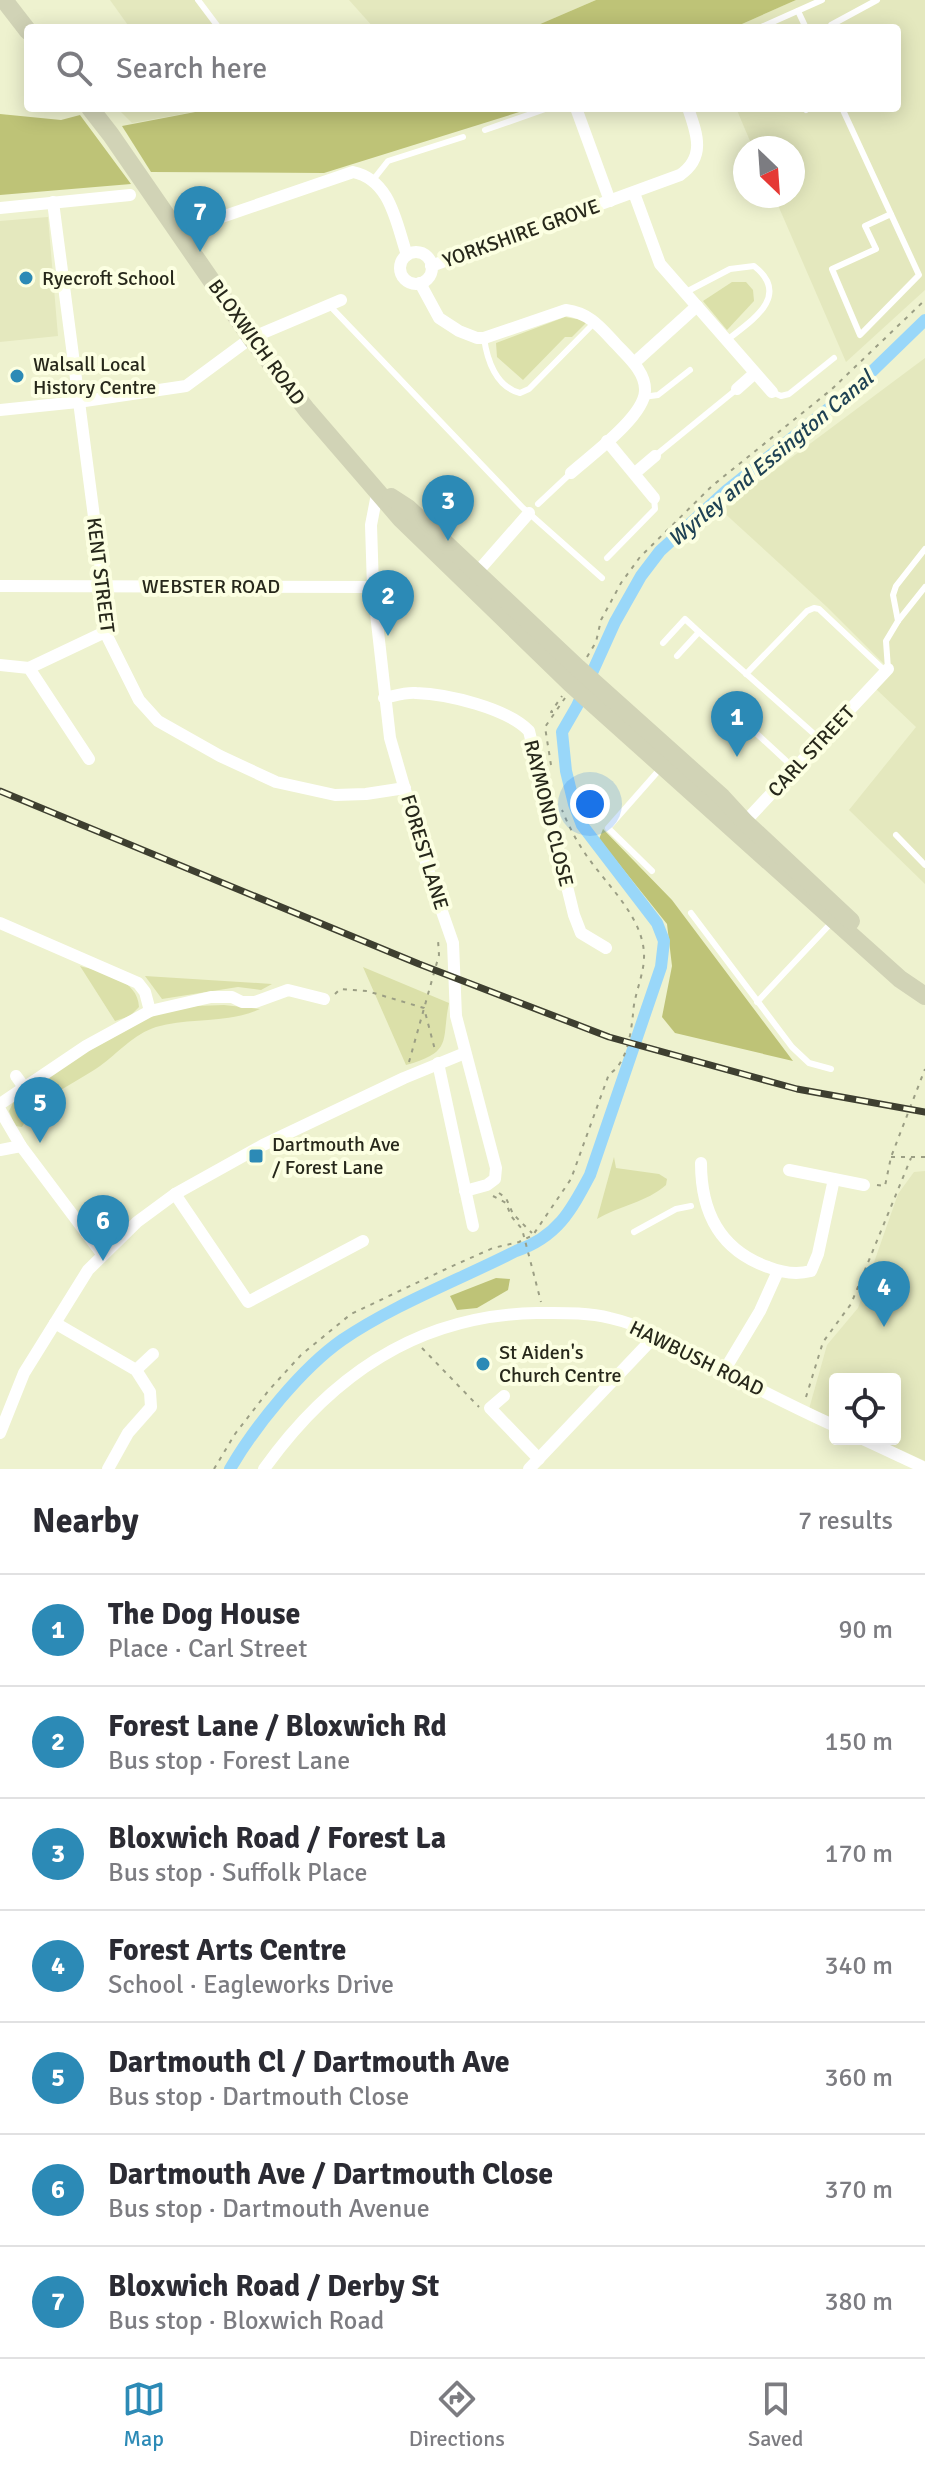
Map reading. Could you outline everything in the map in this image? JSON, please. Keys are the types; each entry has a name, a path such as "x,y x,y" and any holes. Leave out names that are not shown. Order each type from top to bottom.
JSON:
{"main road":[{"path":"4,0 24,26"},
{"name":"BLOXWICH ROAD","path":"96,112 251,338 307,410 401,519 472,578 574,679 597,696"},
{"path":"597,696 662,767 740,828 925,994"},
{"path":"597,696 722,797 740,828 833,921 900,979 925,994"}],"street":[{"name":"YORKSHIRE GROVE","path":"577,112 610,201"},
{"name":"YORKSHIRE GROVE","path":"431,266 680,175 695,161 698,137 689,112"},
{"path":"178,232 353,172 373,180 385,193 407,255 400,268 402,275 413,284 420,283 431,273 431,266 423,254 407,255"},
{"path":"634,193 660,264 772,392"},
{"path":"0,208 130,195"},
{"name":"KENT STREET","path":"53,202 103,586 105,632 139,700 158,721 220,756 276,782 335,795 405,788"},
{"path":"420,283 439,318 459,331 484,338 566,310 576,311 595,322 634,363 643,379 641,408 571,473"},
{"path":"0,410 186,386 251,338 341,300"},
{"path":"634,363 697,306"},
{"path":"737,389 755,373"},
{"path":"607,441 654,498"},
{"path":"635,473 655,456"},
{"name":"FOREST LANE","path":"378,489 371,525 373,587 390,738 455,952 453,1004 496,1168 495,1179 472,1190"},
{"path":"472,578 534,509"},
{"name":"WEBSTER ROAD","path":"0,586 373,587"},
{"path":"0,665 29,668 105,632"},
{"path":"29,668 89,759"},
{"name":"CARL STREET","path":"740,828 887,670"},
{"name":"RAYMOND CLOSE","path":"384,698 413,692 459,700 506,715 529,731 574,915 581,933 600,941"},
{"path":"0,923 138,983 145,992 150,1011"},
{"path":"102,1254 21,1146 0,1107 24,1087 86,1046 150,1011 211,997 255,1002 288,990 324,999"},
{"path":"0,1433 24,1373 88,1270 137,1222 175,1194 321,1116 465,1053"},
{"path":"438,1063 472,1190 473,1226"},
{"path":"0,1150 21,1146"},
{"path":"701,1163 702,1194 719,1234 740,1255 778,1271 798,1274 811,1271 818,1254 834,1179"},
{"path":"789,1170 864,1185"},
{"path":"175,1194 248,1302 363,1241"},
{"path":"691,1206 702,1194"},
{"path":"724,1371 760,1311 778,1271"},
{"name":"HAWBUSH ROAD","path":"264,1469 290,1433 336,1388 373,1360 412,1339 472,1319 507,1314 545,1313 611,1318 657,1334 829,1423"},
{"path":"55,1323 136,1370 150,1392 151,1407 128,1433 108,1469"},
{"path":"504,1396 490,1408 532,1466 657,1334"},
{"path":"136,1370 153,1354"},
{"path":"876,1445 925,1468"}],"lane":[{"path":"198,0 216,24"},
{"path":"768,24 822,0"},
{"path":"833,24 877,0"},
{"path":"798,11 804,24"},
{"path":"485,130 537,112"},
{"path":"844,112 891,214 919,275 860,335 832,269 876,249 865,226 891,214"},
{"path":"373,180 388,161 463,137"},
{"path":"686,292 730,269 754,266 764,274 769,284 769,297 764,308 726,340"},
{"path":"328,305 602,578"},
{"path":"484,338 489,365 511,390 520,393 529,389 595,322"},
{"path":"772,392 781,396 789,394 834,358"},
{"path":"643,397 658,395 690,370"},
{"path":"655,456 737,389"},
{"path":"534,509 571,473"},
{"path":"607,558 655,509 654,498"},
{"path":"898,621 893,595 896,586 925,549"},
{"path":"887,670 886,641 925,587"},
{"path":"746,674 807,611 814,608 819,609 887,670"},
{"path":"663,643 685,619 822,741"},
{"path":"677,656 699,632"},
{"path":"756,733 795,769"},
{"path":"652,871 608,828 662,767"},
{"path":"896,835 925,865"},
{"path":"691,913 792,1047 809,1063 831,1069"},
{"path":"757,1002 833,921"},
{"path":"634,1232 676,1209 691,1206"}],"path":[{"path":"554,712 551,712 574,679"},
{"path":"404,1078 439,955"},
{"path":"324,999 340,989 349,988 424,1008"},
{"path":"424,1008 438,1063"},
{"path":"214,1469 235,1434 269,1390 301,1355 351,1314 493,1248 533,1235 571,1179 609,1074 616,1070 632,1030 632,1019"},
{"path":"864,1185 885,1186 891,1157 925,1069"},
{"path":"891,1157 925,1157"},
{"path":"803,1411 823,1342 851,1304 911,1158"},
{"path":"472,1190 506,1198 513,1214 533,1235"},
{"path":"472,1190 506,1203 511,1216 522,1229 545,1313"},
{"path":"412,1339 487,1415"}],"shaded area":[{"path":"110,0 198,0 217,24 127,24"},
{"path":"349,0 596,0 540,24 370,24"},
{"path":"796,0 925,0 925,290 846,362 779,208 805,208 805,136 748,136 738,112 901,112 901,24 742,24"},
{"path":"121,112 194,112 132,123"},
{"name":"Ryecroft School","path":"48,217 58,336 0,342 0,221"},
{"path":"732,282 746,282 753,290 754,301 727,330 703,301"},
{"path":"565,317 588,321 572,337 565,337 523,380 497,357 496,343"},
{"path":"925,358 925,884 849,810 916,727 876,689 892,672 827,607 721,510"},
{"path":"80,966 126,983 137,997 139,1007 130,1016 115,1021"},
{"path":"363,967 449,1003 445,1035 439,1049 432,1055 406,1065"},
{"path":"145,976 272,984 261,990 238,987 162,999"},
{"path":"196,1006 260,1009 235,1017 169,1024 148,1030 47,1100 22,1127 15,1126 9,1111 15,1099 22,1096 29,1102 36,1096 35,1086 66,1063 154,1015"},
{"path":"614,1157 616,1168 659,1174 667,1179 666,1185 650,1196 597,1219"},
{"path":"925,1171 925,1461 890,1445 901,1445 901,1373 829,1373 829,1417 809,1409 827,1345 858,1308 898,1194 914,1172"}],"green space":[{"path":"596,0 796,0 742,24 540,24"},
{"path":"195,112 519,112 324,173 151,172 122,126"},
{"path":"0,114 61,120 80,115 131,184 0,195"},
{"path":"603,829 672,900 793,1061 675,1033 662,1017 672,966 667,924 599,839"},
{"path":"496,1278 510,1279 508,1290 477,1308 457,1310 450,1296"}],"waterway":[{"name":"Wyrley and Essington Canal","path":"230,1469 280,1399 311,1366 342,1340 384,1315 542,1238 561,1221 576,1200 590,1175 661,967 664,941 657,923 582,825 566,771 562,732 615,622 641,576 660,551 726,491 858,385 925,320"}],"railway":[{"path":"0,791 419,964 609,1037 797,1089 925,1112"}],"place":[{"name":"Bloxwich Road / Derby St","path":"200,252"},
{"name":"Ryecroft School","path":"26,278"},
{"name":"Walsall Local History Centre","path":"17,376"},
{"name":"Bloxwich Road / Forest La","path":"448,541"},
{"name":"Forest Lane / Bloxwich Rd","path":"388,636"},
{"name":"The Dog House","path":"737,757"},
{"name":"Dartmouth Cl / Dartmouth Ave","path":"40,1143"},
{"name":"Dartmouth Ave / Forest Lane","path":"256,1156"},
{"name":"Dartmouth Ave / Dartmouth Close","path":"103,1261"},
{"name":"Forest Arts Centre","path":"884,1327"},
{"name":"St Aiden's Church Centre","path":"483,1364"}]}
